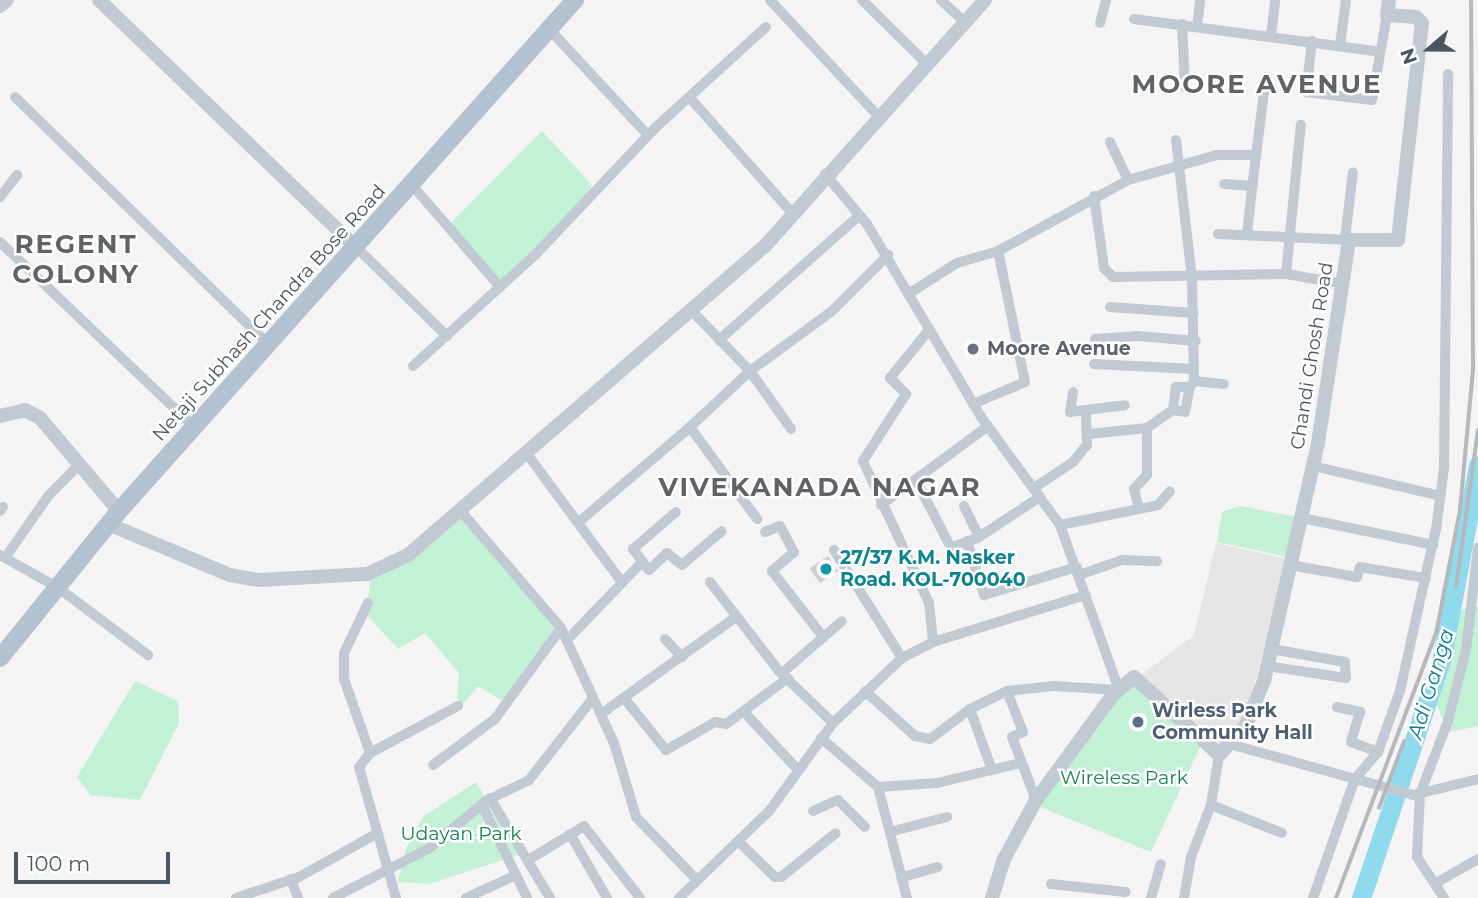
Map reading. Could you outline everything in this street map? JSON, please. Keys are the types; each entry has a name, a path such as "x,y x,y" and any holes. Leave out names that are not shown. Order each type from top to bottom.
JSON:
{"main road":[{"name":"Netaji Subhash Chandra Bose Road","path":"0,658 114,517 357,248 575,0"}],"street":[{"path":"0,6 7,0"},
{"path":"99,0 447,336"},
{"path":"769,0 878,116"},
{"path":"862,0 927,64"},
{"path":"941,0 965,22"},
{"path":"0,416 25,410 40,418 79,465 114,517 230,575 294,579 367,574 408,555 692,311 792,213 985,0"},
{"path":"1100,23 1106,0"},
{"path":"1197,26 1200,0"},
{"path":"1271,35 1275,0"},
{"path":"1340,45 1346,0"},
{"path":"1312,41 1306,92 1372,100 1388,7"},
{"name":"Chandi Ghosh Road","path":"1219,755 1233,745 1246,725 1267,666 1313,466 1344,284 1347,239 1398,240 1422,23 1416,17 1388,7"},
{"path":"1134,19 1380,51"},
{"path":"1182,24 1185,87"},
{"path":"413,366 500,287 648,135 766,27"},
{"path":"549,29 648,135"},
{"path":"1313,898 1355,779 1378,752 1404,678 1433,545 1441,496 1448,74"},
{"path":"1247,233 1266,77"},
{"path":"15,97 269,345"},
{"path":"690,97 792,213"},
{"path":"1286,274 1288,233 1301,125"},
{"path":"1177,140 1183,163 1196,341 1192,384"},
{"path":"1110,142 1128,180"},
{"path":"910,293 957,263 998,251 1094,196 1128,180 1183,163 1256,155"},
{"path":"1218,234 1288,233 1347,239 1353,172"},
{"path":"825,174 860,215 888,255 973,404 1060,526 1119,690"},
{"path":"0,197 17,175"},
{"path":"1224,184 1252,186"},
{"path":"412,186 500,287"},
{"path":"1094,196 1107,274 1192,278 1286,274 1344,284"},
{"path":"719,340 860,215"},
{"path":"0,242 194,427"},
{"path":"973,404 1012,390 1026,377 998,251"},
{"path":"580,522 690,428 750,371 831,312 888,255"},
{"path":"1110,307 1194,313"},
{"path":"692,311 750,371 791,429"},
{"path":"929,330 890,378 905,394 863,461 881,505 929,603 933,642"},
{"path":"1096,339 1138,336 1196,341"},
{"path":"1094,364 1194,369"},
{"path":"1089,434 1147,428 1173,410 1176,387 1224,384"},
{"path":"1073,392 1070,412 1125,405"},
{"path":"917,482 951,548 979,537 1037,493 1082,453 1089,434 1086,410"},
{"path":"881,505 917,482 988,426"},
{"path":"690,428 757,519"},
{"path":"1139,509 1134,489 1147,475 1147,428"},
{"path":"527,454 580,522 621,581"},
{"path":"79,465 49,495 2,557 57,587 148,655"},
{"path":"1313,466 1441,496"},
{"path":"1060,526 1163,502 1170,491"},
{"path":"964,506 979,537"},
{"path":"460,510 561,628 601,714 636,817 697,880"},
{"path":"676,512 633,549 641,563 649,570 667,553 682,565 722,531"},
{"path":"1302,518 1433,545"},
{"path":"765,532 780,526 794,552 772,571 823,636"},
{"path":"967,541 984,595 1122,560 1157,561"},
{"path":"1478,548 1475,605 1448,721 1416,795 1417,857 1440,889 1478,859"},
{"path":"834,550 902,658"},
{"path":"567,640 641,563"},
{"path":"1290,565 1357,577 1360,567 1426,578"},
{"path":"710,582 785,676 833,723"},
{"path":"679,898 739,842 833,723 902,658 933,642 1086,595"},
{"path":"368,603 343,665 370,753"},
{"path":"601,714 736,617"},
{"path":"624,698 666,750 744,712 842,621"},
{"path":"433,765 495,719 561,628"},
{"path":"666,639 682,657"},
{"path":"1267,666 1346,678 1345,662 1271,649"},
{"path":"992,898 1003,861 1036,800 1119,690 1134,677 1219,755 1211,805 1191,857 1184,898"},
{"path":"865,691 915,736 930,739 970,709 1007,691 1054,686 1119,690"},
{"path":"1007,691 1023,732 1012,737 1036,800"},
{"path":"333,898 428,849 486,801 529,780 593,698"},
{"path":"396,898 359,767 370,753 458,706"},
{"path":"1337,707 1360,712 1351,742 1378,752"},
{"path":"970,709 992,770"},
{"path":"744,712 798,770"},
{"path":"821,738 878,787 893,831 907,898"},
{"path":"1233,745 1416,795 1478,779"},
{"path":"878,787 937,783 1021,763"},
{"path":"813,811 838,800 865,827"},
{"path":"486,801 530,859 550,898"},
{"path":"486,801 527,898"},
{"path":"1211,805 1282,833"},
{"path":"893,831 947,817"},
{"path":"530,859 584,826 640,898"},
{"path":"236,898 268,893 378,833"},
{"path":"739,842 775,877 781,877 836,833"},
{"path":"570,834 607,898"},
{"path":"1152,898 1161,864"},
{"path":"902,877 938,867"},
{"path":"466,898 516,875"},
{"path":"291,879 298,898"},
{"path":"1051,884 1090,893 1126,892"}],"shaded area":[{"path":"1216,543 1288,559 1244,724 1218,752 1138,677 1194,635"}],"green space":[{"path":"542,131 592,185 578,208 500,281 450,224"},
{"path":"1240,506 1298,517 1287,557 1217,542 1222,512"},
{"path":"462,510 556,628 504,702 478,686 462,705 457,698 459,673 425,633 398,649 367,615 370,578 410,558"},
{"path":"1478,606 1478,726 1449,732 1433,697 1456,611"},
{"path":"135,681 178,701 179,723 140,800 90,795 77,777"},
{"name":"Wireless Park","path":"1133,682 1200,747 1151,852 1035,805 1113,698"},
{"name":"Udayan Park","path":"476,782 518,855 429,884 398,882 406,848 424,816"}],"building":[{"name":"27/37 K.M. Nasker Road. KOL-700040","path":"828,556 838,571 820,583 810,568"}],"waterway":[{"name":"Adi Ganga","path":"1361,898 1442,657 1478,465"}],"railway":[{"path":"1336,898 1436,634 1460,510 1473,369 1471,0"},
{"path":"1456,587 1478,431"},
{"path":"1379,808 1404,742"}],"place":[{"name":"Moore Avenue","path":"973,349"},
{"name":"27/37 K.M. Nasker Road. KOL-700040","path":"826,569"},
{"name":"Wirless Park Community Hall","path":"1138,722"}],"district":[{"name":"MOORE AVENUE","path":"1257,85"},
{"name":"REGENT COLONY","path":"76,260"},
{"name":"VIVEKANADA NAGAR","path":"820,488"}]}
